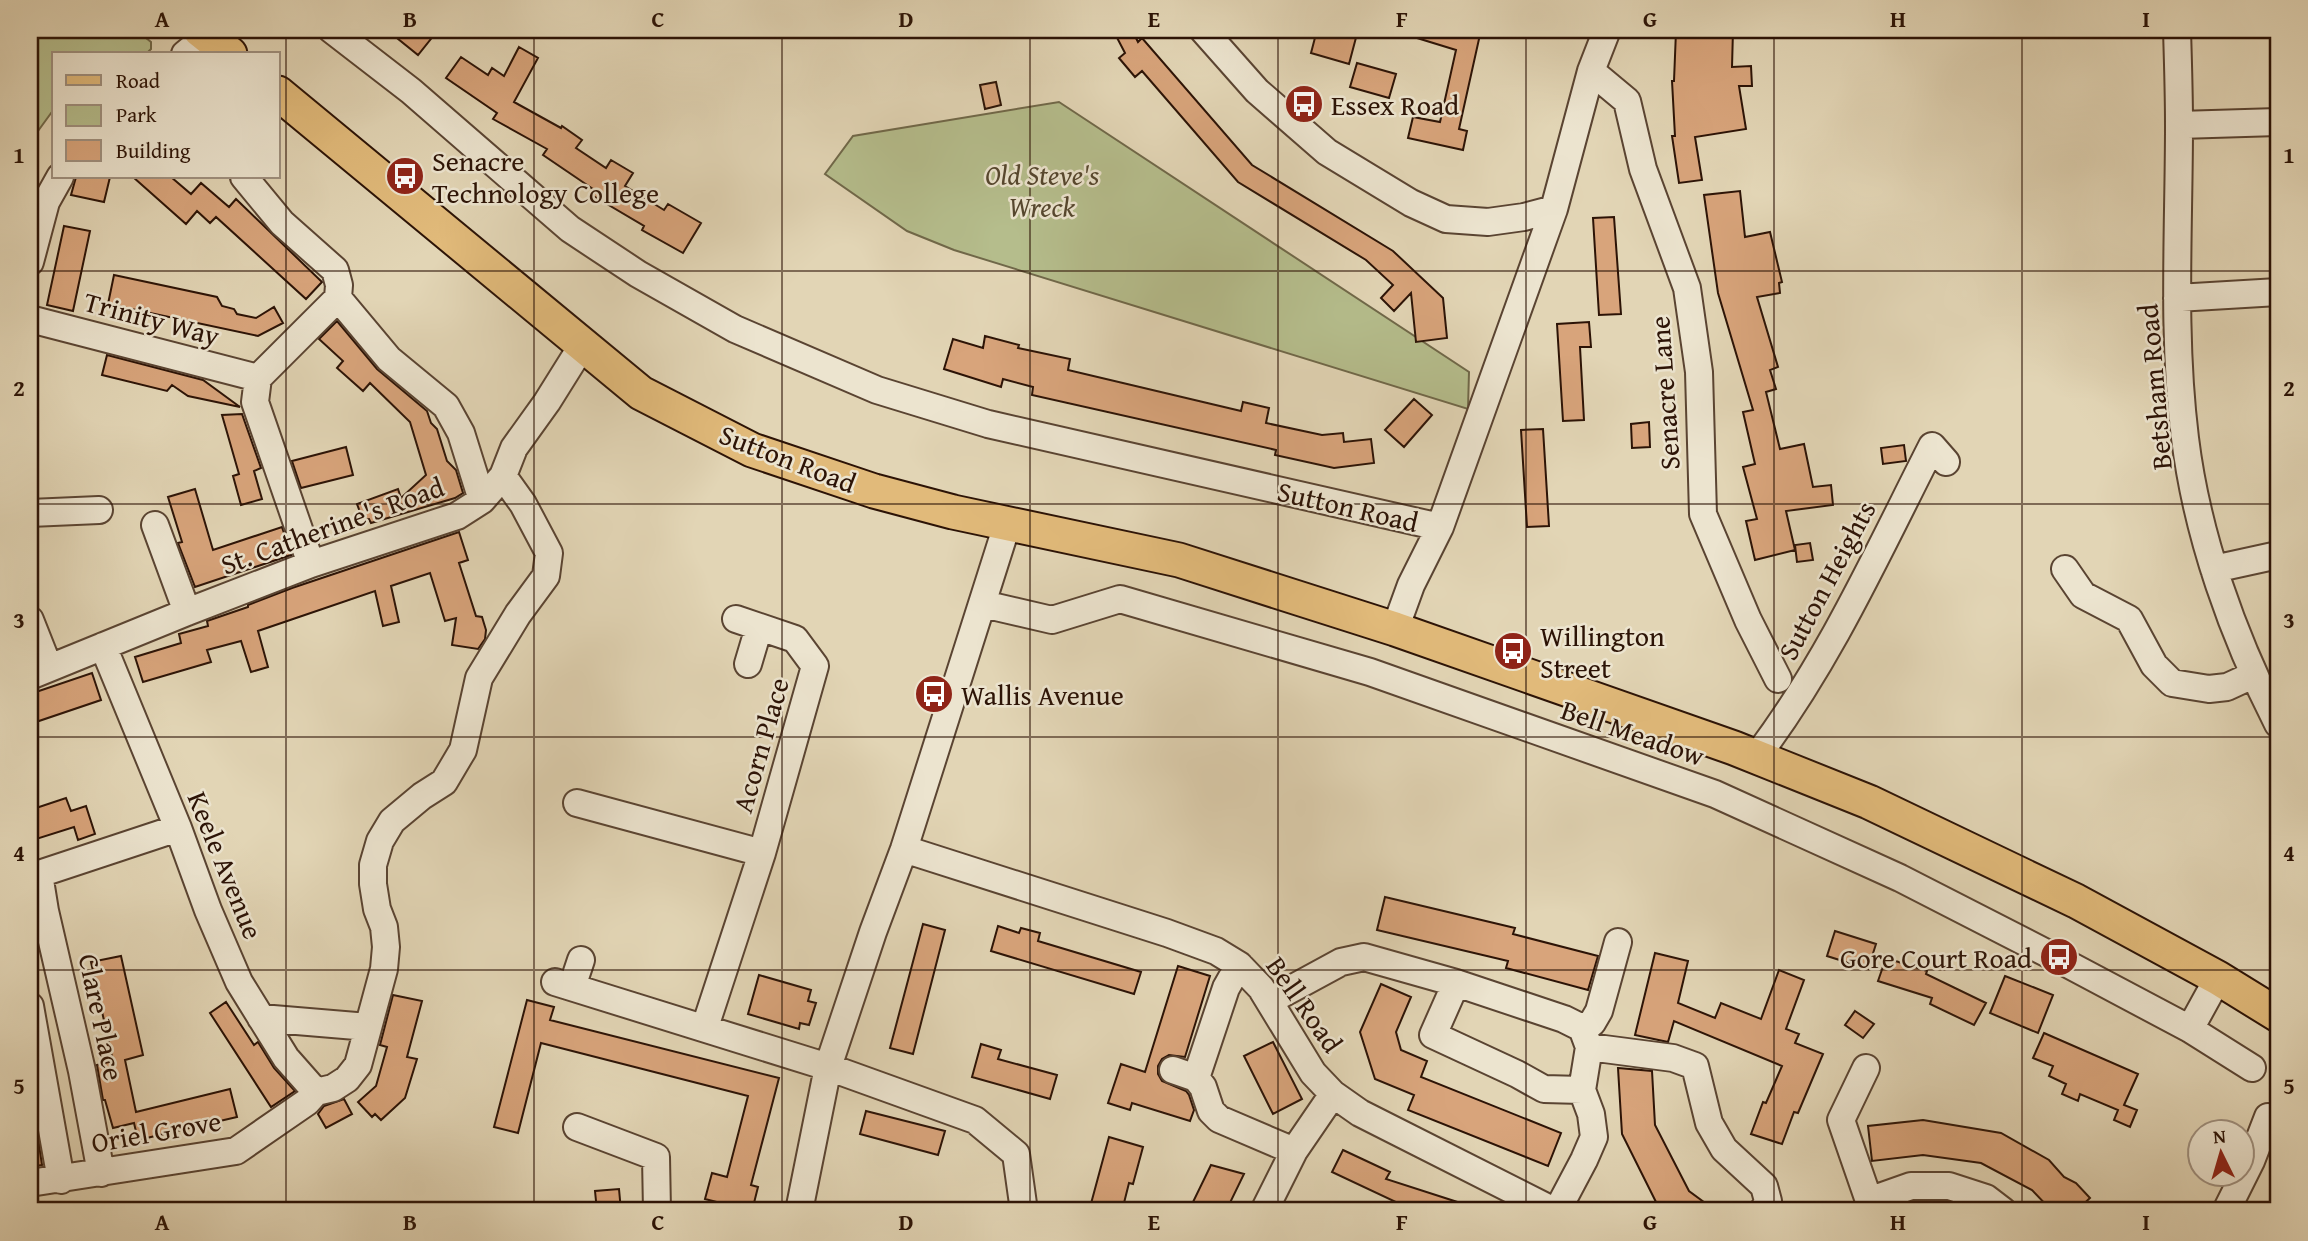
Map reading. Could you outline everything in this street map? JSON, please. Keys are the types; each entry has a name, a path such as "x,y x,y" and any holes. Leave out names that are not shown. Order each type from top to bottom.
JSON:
{"main road":[{"name":"Sutton Road","path":"280,95 641,393 752,450 874,491 1007,525 1179,560 1395,629 1757,756 1869,802 2076,901 2218,978 2278,1015"}],"street":[{"name":"Sutton Road","path":"332,30 411,91 570,229 638,274 735,329 877,390 988,424 1440,527"},
{"path":"1203,30 1258,91 1327,152 1411,203 1446,219 1488,222 1554,209"},
{"path":"1395,629 1410,586 1440,527 1554,209 1591,71 1607,30"},
{"name":"Betsham Road","path":"2177,30 2177,298 2179,382 2185,441 2214,569 2253,675 2278,724"},
{"name":"Senacre Lane","path":"1591,71 1627,101 1643,169 1687,288 1699,372 1703,514 1748,620 1778,679"},
{"path":"2179,125 2278,122"},
{"path":"30,262 46,202 59,178"},
{"path":"245,178 282,223 335,270 339,285 338,298 258,378 256,402 311,564"},
{"path":"2177,298 2278,292"},
{"path":"338,298 389,359 446,406 461,433 482,500"},
{"name":"Trinity Way","path":"30,319 258,378"},
{"name":"St. Catherine's Road","path":"40,672 311,564 457,516 482,500 503,476 514,449 582,346"},
{"name":"Sutton Heights","path":"1757,756 1790,711 1829,647 1932,446 1945,462"},
{"name":"Oriel Grove","path":"30,1183 236,1151 306,1102 316,1092 333,1088 347,1079 358,1065 384,969 384,927 377,909 373,884 373,865 380,841 392,821 444,782 463,750 479,678 518,614 546,576 549,554 523,504 503,476"},
{"path":"30,513 99,510"},
{"path":"155,525 187,612"},
{"path":"799,1211 828,1067 904,849 1007,525"},
{"path":"2214,569 2278,555"},
{"path":"2065,569 2083,595 2129,620 2154,665 2172,683 2209,689 2227,687 2253,675"},
{"name":"Bell Meadow","path":"983,604 1052,620 1120,599 1396,681 1726,798 1900,878 2060,960 2190,1029 2252,1068"},
{"path":"30,620 40,672"},
{"name":"Acorn Place","path":"705,1027 762,853 815,666 795,639 748,623 748,664"},
{"name":"Keele Avenue","path":"103,646 239,982 286,1058 316,1092"},
{"name":"Acorn Place","path":"577,803 762,853"},
{"path":"34,875 178,828"},
{"name":"Bell Road","path":"904,849 1216,951 1239,965 1261,988 1313,1073 1333,1094 1506,1200 1556,1211"},
{"name":"Clare Place","path":"34,875 45,911 82,1071 101,1173"},
{"path":"1556,1211 1594,1137 1591,1114 1582,1090 1586,1038 1599,1011 1618,942"},
{"path":"1269,1001 1341,962 1364,957 1564,1019 1586,1038 1673,1058 1695,1066 1709,1123 1724,1149 1764,1186 1768,1201 1763,1211"},
{"path":"581,960 564,984 828,1067 975,1120 1016,1154 1024,1211"},
{"path":"1239,965 1184,1074 1203,1087 1211,1111 1219,1119 1294,1151"},
{"path":"2190,1029 2218,978"},
{"path":"1456,984 1433,1035 1544,1089 1582,1090"},
{"path":"30,1006 33,1043 61,1180"},
{"path":"261,1018 368,1027"},
{"path":"1866,1068 1841,1120 1868,1198 1879,1205 1910,1186 1949,1186 1986,1198 2003,1211"},
{"path":"1264,1211 1294,1151 1333,1094"},
{"path":"2226,1211 2251,1161 2268,1117"},
{"path":"577,1127 656,1157 657,1211"}],"green space":[{"path":"30,30 136,30 151,42 148,52 52,52 52,112 30,142"},
{"name":"Old Steve's Wreck","path":"1059,102 1469,372 1468,409 954,250 907,231 825,174 853,136"}],"building":[{"path":"387,30 438,30 418,55"},
{"path":"1113,30 1132,30 1138,42 1142,38 1252,165 1393,251 1443,298 1447,338 1416,342 1411,293 1394,311 1381,298 1393,285 1366,260 1238,182 1142,71 1135,77 1119,58 1125,53"},
{"path":"1317,30 1358,30 1349,64 1311,53"},
{"path":"1405,30 1481,30 1459,129 1467,131 1463,150 1408,138 1413,117 1440,122 1456,50 1404,34"},
{"path":"1715,30 1733,30 1732,67 1751,66 1752,86 1739,86 1746,129 1695,137 1702,180 1679,183 1672,136 1675,136 1672,81 1676,31 1715,33"},
{"path":"519,47 538,58 514,102 561,128 562,126 582,140 576,148 606,168 611,160 633,173 625,186 664,210 668,204 701,223 683,253 642,230 644,226 590,194 593,189 543,155 547,149 493,119 497,113 446,78 461,57 488,75 492,68 504,76"},
{"path":"1357,63 1396,74 1389,98 1350,87"},
{"path":"996,82 1001,105 985,109 980,85"},
{"path":"76,178 110,178 104,202 71,195"},
{"path":"134,178 172,178 191,194 201,183 229,207 236,199 322,282 306,299 216,217 210,223 197,211 186,224"},
{"path":"1740,191 1745,237 1770,232 1782,282 1779,283 1780,293 1757,297 1778,367 1770,370 1776,389 1766,392 1780,449 1804,444 1813,487 1831,485 1833,505 1786,511 1795,550 1755,560 1746,521 1757,519 1743,467 1755,464 1743,412 1753,410 1718,293 1704,195"},
{"path":"1614,217 1621,314 1599,315 1593,218"},
{"path":"64,226 90,231 73,311 47,305"},
{"path":"114,275 217,297 222,306 234,309 237,314 256,318 274,307 283,323 258,336 108,304"},
{"path":"337,321 377,369 427,411 431,423 437,429 447,461 456,470 463,493 455,498 371,523 369,519 363,520 357,504 398,489 401,498 426,475 410,422 370,383 363,391 337,368 343,361 319,339"},
{"path":"1589,322 1591,347 1580,347 1584,420 1563,421 1557,324"},
{"path":"985,336 1019,345 1018,348 1070,359 1068,370 1241,411 1243,402 1269,408 1266,423 1322,435 1343,433 1344,442 1371,439 1374,463 1334,468 1275,455 1276,450 1032,395 1033,387 1003,379 1001,387 944,369 953,339 983,348"},
{"path":"107,355 203,380 240,407 188,396 172,385 167,391 102,375"},
{"path":"1414,399 1432,415 1404,447 1385,430"},
{"path":"242,414 261,468 254,471 262,499 241,505 233,476 239,474 222,415"},
{"path":"1649,422 1650,447 1632,448 1631,424"},
{"path":"1543,429 1549,526 1527,527 1521,430"},
{"path":"1904,445 1906,461 1883,464 1881,448"},
{"path":"346,447 353,475 301,488 292,461"},
{"path":"195,489 213,550 282,527 291,555 195,587 178,543 182,542 168,497"},
{"path":"459,532 468,560 459,563 476,616 482,617 486,630 485,639 478,649 452,645 456,618 445,621 430,573 391,586 399,622 383,626 375,591 258,631 268,667 251,672 241,641 207,650 211,662 143,682 135,657 181,643 179,634 208,626 207,621 292,588"},
{"path":"1810,543 1813,560 1797,562 1795,545"},
{"path":"92,673 101,700 30,724 30,694"},
{"path":"66,798 71,811 86,806 95,834 78,840 74,827 30,841 30,810"},
{"path":"1385,897 1515,928 1513,934 1598,956 1588,990 1506,968 1508,961 1377,930"},
{"path":"923,924 945,930 913,1054 890,1048"},
{"path":"998,926 1019,933 1021,928 1040,933 1038,941 1141,972 1134,994 991,951"},
{"path":"1835,931 1876,944 1868,969 1827,956"},
{"path":"1655,953 1688,961 1678,1003 1715,1018 1721,1003 1761,1019 1779,970 1804,980 1786,1029 1799,1034 1795,1043 1823,1054 1798,1113 1794,1112 1782,1144 1751,1134 1763,1102 1766,1103 1782,1066 1674,1021 1668,1042 1635,1035"},
{"path":"121,956 143,1055 125,1060 136,1112 230,1089 237,1117 138,1140 134,1123 113,1128 103,1100 97,1065 113,1061 91,962"},
{"path":"1886,958 1927,971 1926,974 1986,1003 1974,1025 1930,1004 1932,998 1878,981"},
{"path":"1178,966 1210,976 1185,1057 1169,1055 1162,1059 1158,1066 1162,1081 1186,1091 1189,1095 1194,1110 1190,1121 1132,1103 1130,1110 1108,1103 1121,1064 1145,1072"},
{"path":"759,975 811,990 808,1001 816,1003 809,1025 800,1023 799,1029 748,1014"},
{"path":"2005,976 2053,995 2038,1033 1990,1013"},
{"path":"1381,984 1411,997 1396,1032 1401,1050 1427,1061 1421,1077 1561,1133 1548,1166 1408,1110 1414,1095 1375,1079 1360,1032"},
{"path":"393,995 422,1001 407,1057 417,1059 405,1098 381,1120 375,1114 372,1117 358,1102 376,1086 387,1047 380,1045"},
{"path":"527,1000 554,1007 550,1020 779,1078 751,1185 758,1187 752,1211 705,1199 712,1173 727,1177 748,1096 541,1043 518,1133 494,1127"},
{"path":"226,1002 254,1045 258,1042 274,1068 295,1091 271,1107 210,1013"},
{"path":"1855,1011 1874,1024 1863,1038 1845,1025"},
{"path":"2044,1033 2138,1074 2124,1105 2137,1110 2130,1127 2114,1120 2118,1110 2080,1094 2078,1101 2062,1094 2066,1084 2049,1076 2053,1066 2033,1058"},
{"path":"1273,1042 1302,1099 1273,1114 1244,1056"},
{"path":"981,1044 1001,1050 998,1059 1057,1075 1050,1099 972,1077"},
{"path":"1618,1068 1652,1071 1655,1125 1689,1191 1716,1211 1666,1211 1658,1206 1622,1134"},
{"path":"344,1099 352,1114 326,1128 318,1114 324,1106"},
{"path":"866,1111 945,1131 938,1155 860,1134"},
{"path":"1923,1120 2001,1133 2049,1160 2064,1177 2076,1183 2090,1198 2076,1211 2052,1211 2032,1190 1981,1163 1923,1155 1872,1161 1868,1126"},
{"path":"1109,1137 1143,1147 1133,1184 1129,1183 1122,1211 1089,1211"},
{"path":"38,1138 42,1165 30,1167 30,1139"},
{"path":"1343,1150 1390,1172 1386,1179 1476,1208 1475,1211 1411,1211 1395,1206 1396,1202 1332,1172"},
{"path":"1211,1165 1244,1174 1226,1211 1205,1211 1192,1204"},
{"path":"619,1189 621,1211 597,1211 595,1191"}],"place":[{"name":"Essex Road","path":"1304,104"},
{"name":"Senacre Technology College","path":"405,176"},
{"name":"Willington Street","path":"1513,651"},
{"name":"Wallis Avenue","path":"934,694"},
{"name":"Gore Court Road","path":"2059,957"}]}
